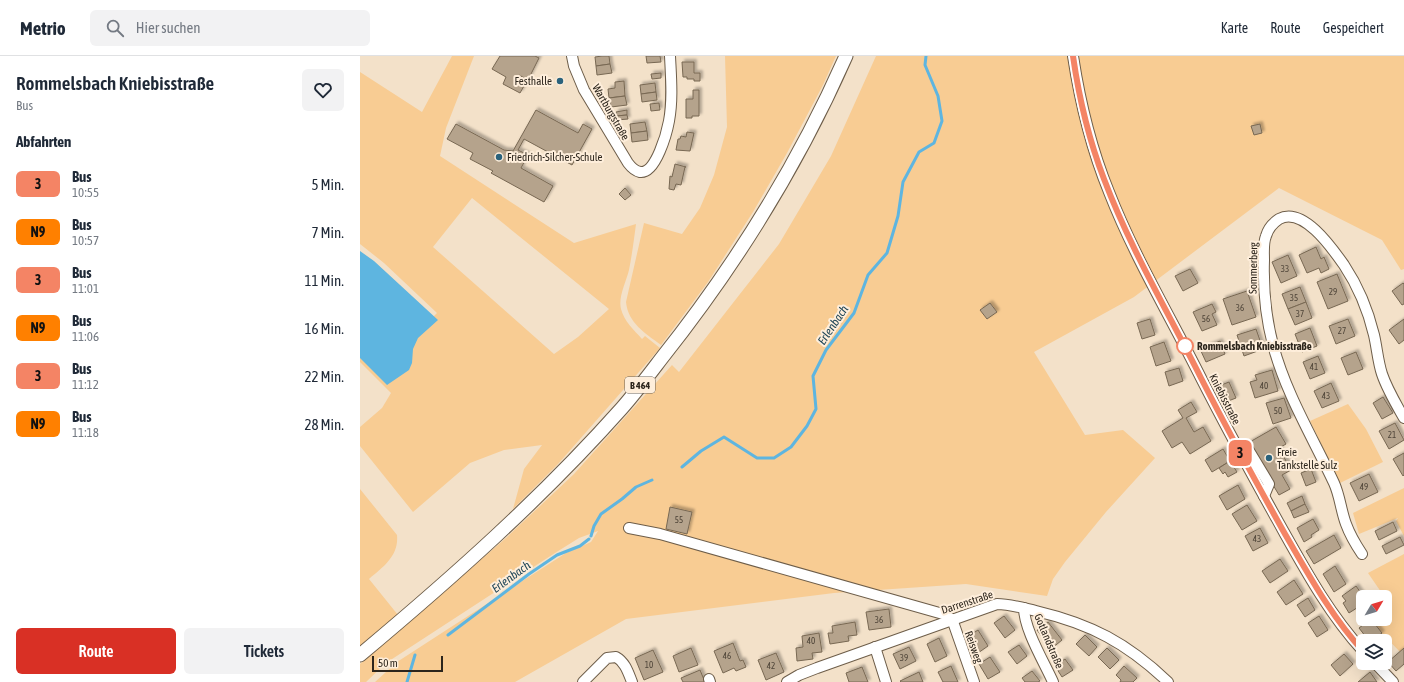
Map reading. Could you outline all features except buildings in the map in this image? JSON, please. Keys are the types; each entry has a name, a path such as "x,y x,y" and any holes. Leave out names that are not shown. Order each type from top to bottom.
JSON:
{"main road":[{"name":"B 464","path":"360,655 461,569 528,506 595,437 628,400 682,333 711,294 756,225 781,185 804,143 846,56"}],"street":[{"name":"Wartburgstraße","path":"572,56 574,66 584,90 628,163 640,172 648,170 654,162 663,143 669,121 671,89 670,56"},
{"name":"Kniebisstraße","path":"1073,56 1085,114 1097,159 1109,193 1128,233 1236,447 1318,591 1356,642"},
{"name":"Sommerberg","path":"1362,554 1346,525 1334,485 1285,380 1273,345 1265,304 1264,248 1266,235 1275,222 1281,218 1293,216 1300,218 1307,223 1329,245 1351,276 1361,295 1370,319 1382,374 1404,418"},
{"path":"629,528 660,534 916,606 937,612 952,619"},
{"name":"Darrenstraße","path":"787,682 875,647 952,619 997,604 1008,604 1074,622 1101,633 1137,656 1168,682"},
{"name":"Gotlandstraße","path":"1024,608 1024,616 1028,628 1053,682"},
{"name":"Reisweg","path":"952,619 974,682"},
{"path":"875,647 886,682"},
{"path":"583,682 608,658 616,657 625,665 632,682"},
{"path":"1382,670 1393,682"}],"shaded area":[{"path":"452,56 474,56 446,128 440,156 574,243 636,224 629,270 621,295 620,304 622,313 627,321 642,339 645,336 660,348 558,464 513,509 524,469 542,445 504,450 470,463 413,512 360,446 360,427 382,408 391,393 360,362 360,252 433,317 437,313 384,263 360,244 360,72 422,112","holes":["472,198 609,309 578,337 554,354 433,247"]},
{"path":"725,56 836,56 823,85 787,153 753,212 708,282 661,345 638,327 630,316 626,302 644,223 682,234 700,208 714,175 727,127"},
{"path":"876,56 1404,56 1404,269 1401,270 1382,240 1279,188 1134,297 1034,352 1085,435 1123,430 1155,458 1106,512 1065,562 1053,579 1047,596 966,584 834,593 626,619 515,682 375,682 397,662 451,627 566,553 591,542 598,531 579,538 555,553 386,663 366,682 360,682 360,664 506,538 574,474 672,365 679,372 779,244 831,156"},
{"path":"1348,404 1366,429 1383,462 1340,483 1310,421"},
{"path":"1404,488 1404,536 1396,521 1398,518 1359,534 1353,513"},
{"path":"360,489 397,535 397,542 393,555 385,565 369,579 398,615 360,646"},
{"path":"1404,554 1404,656 1392,644 1392,634 1383,634 1375,626 1392,626 1392,590 1380,590 1368,573"}],"water":[{"path":"360,251 374,261 438,320 418,338 413,349 412,363 409,370 387,385 360,358"}],"waterway":[{"name":"Erlenbach","path":"682,467 701,451 724,437 757,458 774,458 791,447 807,426 816,409 813,376 826,350 854,313 868,275 887,253 898,216 903,182 919,152 934,143 942,121 938,96 925,65 926,56"},
{"name":"Erlenbach","path":"591,536 594,526 601,514 636,487 652,480"},
{"name":"Erlenbach","path":"448,635 529,574 557,555 580,546 589,539"},
{"name":"Erlenbach","path":"407,682 415,655"}],"bus line":[{"name":"3","path":"1073,56 1078,86 1099,165 1109,193 1139,256 1236,447 1318,591 1356,643"}],"place":[{"name":"Festhalle","path":"560,81"},
{"name":"Friedrich-Silcher-Schule","path":"499,157"},
{"name":"Rommelsbach Kniebisstraße","path":"1185,346"},
{"name":"Freie Tankstelle Sulz","path":"1269,458"}]}
